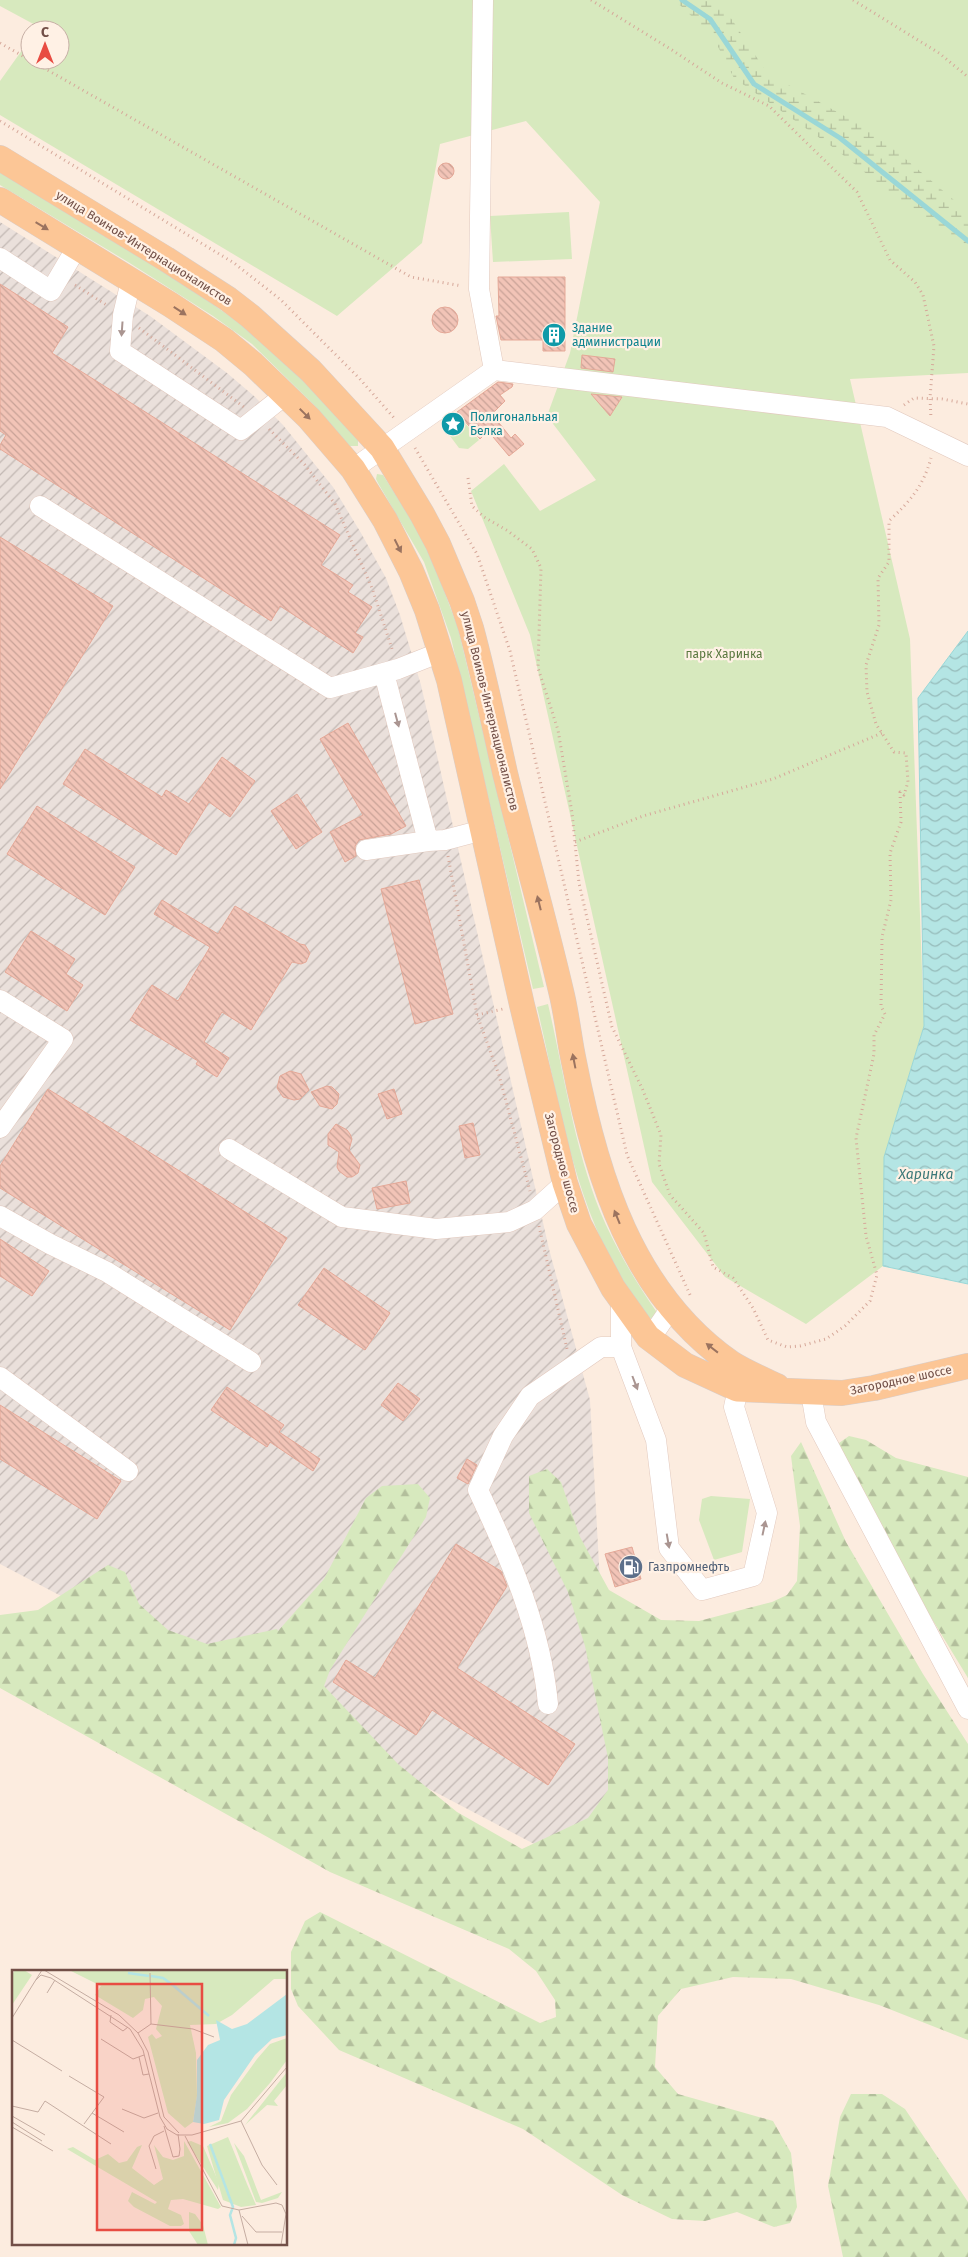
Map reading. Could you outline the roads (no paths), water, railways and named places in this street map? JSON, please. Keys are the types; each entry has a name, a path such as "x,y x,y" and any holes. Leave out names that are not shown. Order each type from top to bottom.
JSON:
{"main road":[{"name":"улица Воинов-Интернационалистов","path":"0,158 166,259 250,316 311,370 382,448 422,514 462,601 480,658 506,774 562,994 574,1063 603,1179 618,1221 649,1278 671,1308 705,1342 733,1364 740,1379"},
{"path":"0,200 224,340 286,395 309,418 353,469 385,520 411,570 427,610 441,652 483,830"},
{"name":"Загородное шоссе","path":"483,830 565,1183 580,1224 621,1302 648,1337 685,1365 784,1389 811,1393 842,1393 874,1388 968,1366"}],"street":[{"path":"483,0 479,288 494,370"},
{"path":"0,258 51,291 77,247"},
{"path":"131,281 123,316 120,351 241,430 286,395"},
{"path":"353,469 494,370 887,417 968,456"},
{"path":"40,506 330,688 384,673 441,652"},
{"path":"384,673 428,841"},
{"path":"366,850 445,840 483,830"},
{"path":"0,1000 64,1039 0,1128"},
{"path":"228,1149 342,1217 436,1229 510,1222 535,1210 565,1183"},
{"path":"0,1216 50,1244 107,1272 251,1362"},
{"path":"621,1302 622,1348 656,1440 669,1548 702,1590 753,1576 767,1513 734,1407 740,1379"},
{"path":"648,1337 656,1330 671,1308"},
{"path":"548,1704 546,1684 527,1604 510,1557 478,1490 503,1436 530,1396 601,1347 622,1348"},
{"path":"0,1376 128,1470"},
{"path":"811,1393 816,1422 968,1710"}],"water":[{"name":"Харинка","path":"968,631 968,1284 883,1266 884,1157 924,1026 918,698"}],"waterway":[{"path":"682,0 710,19 754,84 840,138 968,241"}],"place":[{"name":"Здание администрации","path":"554,335"},
{"name":"Полигональная Белка","path":"453,424"},
{"name":"Газпромнефть","path":"631,1567"}],"park label":[{"name":"парк Харинка","path":"724,654"}]}
